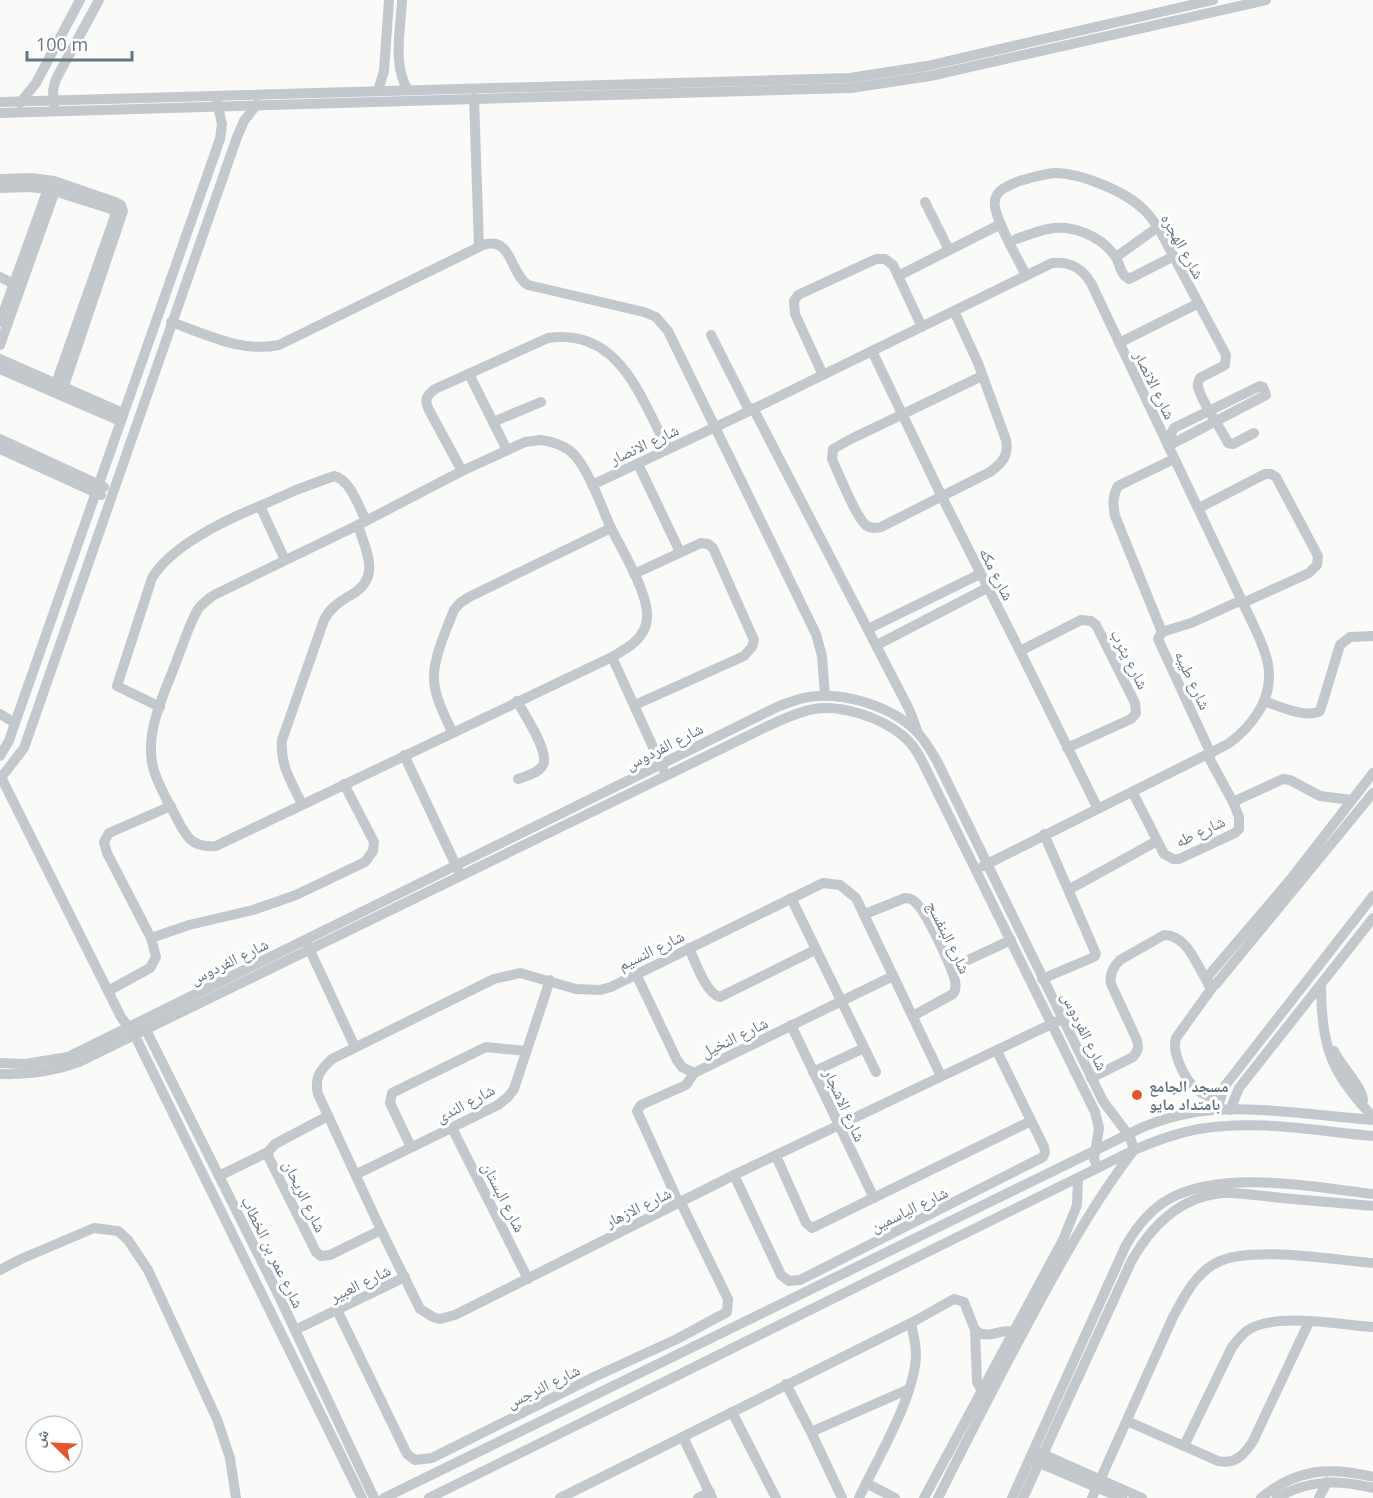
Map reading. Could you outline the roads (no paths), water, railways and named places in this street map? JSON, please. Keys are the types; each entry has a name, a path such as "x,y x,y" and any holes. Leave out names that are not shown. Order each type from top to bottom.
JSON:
{"street":[{"path":"20,107 36,83 80,0"},
{"path":"54,105 56,79 99,0"},
{"path":"378,91 384,71 388,0"},
{"path":"402,0 399,64 408,90"},
{"path":"0,112 20,107 54,105 217,102 254,106 431,95 868,76 927,66 1214,0"},
{"path":"217,102 264,95 408,90 431,95 474,98 869,87 930,76 1266,0"},
{"path":"1,778 24,748 240,129 254,106 264,95"},
{"path":"474,98 479,247"},
{"path":"0,102 20,107"},
{"path":"0,756 9,741 220,139 222,124 217,102"},
{"name":"شارع الهجره","path":"1026,275 994,206 999,192 1022,180 1055,173 1091,181 1143,208 1158,227 1227,360 1222,368 1200,378 1197,382 1210,410"},
{"path":"0,179 31,178 54,181 116,207"},
{"path":"0,188 30,187 52,190 116,207"},
{"path":"0,321 52,190"},
{"path":"0,345 52,190"},
{"path":"925,202 949,250"},
{"path":"58,390 116,207"},
{"path":"898,276 1001,224"},
{"path":"1116,257 1158,227"},
{"path":"1016,239 1048,228 1071,228 1094,237 1116,257 1123,275 1129,279 1174,256"},
{"path":"171,322 234,344 264,348 279,345 479,247 492,243 504,248 518,276 528,285 644,312 656,317 668,331 819,641 825,696"},
{"path":"823,375 795,314 794,302 798,296 876,259 885,259 893,265 922,327"},
{"name":"شارع الانصار","path":"592,485 1026,275 1060,262 1081,270 1091,283 1170,445 1174,459 1266,657 1269,674 1264,701 1241,735 1210,755 1044,834 976,870"},
{"path":"0,278 13,287"},
{"path":"0,286 13,287"},
{"path":"1119,343 1197,304"},
{"path":"954,311 969,341 982,376 1006,441 1004,459 990,472 942,497 881,527 874,529 868,527 860,516 832,459 833,449 982,376"},
{"path":"711,335 868,629 909,709 918,733"},
{"path":"462,471 429,410 426,399 435,389 548,338 575,337 588,340 601,346 621,364 668,449"},
{"name":"شارع مكه","path":"872,351 942,497 1098,809"},
{"path":"0,359 58,390"},
{"path":"0,369 122,417"},
{"path":"469,374 507,450"},
{"path":"1260,386 1263,387 1266,395 1170,445 1174,428 1260,386"},
{"path":"492,422 541,402"},
{"path":"1210,410 1228,443 1233,444 1254,434"},
{"path":"0,439 111,495"},
{"path":"541,440 555,442 567,448 577,458 592,485 646,604 645,629 638,640 612,657 216,846 192,842 185,833 153,767 152,734 191,624 202,604 285,560 507,450 525,442 541,440"},
{"path":"0,449 96,488"},
{"path":"1162,632 1115,516 1113,504 1118,486 1174,459"},
{"path":"638,464 680,552"},
{"name":"شارع طيبه","path":"1198,508 1265,474 1271,474 1276,477 1318,556 1314,569 1242,602 1159,635 1159,643 1210,755"},
{"path":"160,707 117,686 152,578 158,568 185,546 230,519 296,490 334,476 341,477 346,483 362,523 369,576 365,584 334,606 324,620 282,740 281,755 284,767 302,804"},
{"path":"260,506 285,560"},
{"path":"452,732 435,688 434,677 435,666 454,610 469,597 611,528"},
{"path":"634,574 701,543 708,543 713,548 754,640 752,647 744,656 635,705"},
{"path":"868,629 980,574"},
{"path":"876,645 987,588"},
{"name":"شارع يثرب","path":"1020,651 1081,620 1091,621 1096,625 1135,703 1136,713 1131,718 1067,748"},
{"path":"1264,701 1308,715 1317,713 1320,711 1340,645 1350,637 1373,636"},
{"path":"612,657 664,770"},
{"name":"شارع الفردوس","path":"0,1074 33,1074 65,1067 144,1025 459,871 619,800 664,770 779,706 809,697 840,697 875,706 906,722 918,733 937,762 1042,979 1098,1121 1099,1136 1094,1150 1094,1159 1098,1168"},
{"path":"517,701 543,749 544,759 539,770 518,779"},
{"name":"شارع الفردوس","path":"664,770 803,712 827,708 861,715 894,729 904,736 917,751 939,792 1011,940 1108,1110 1132,1141 1134,1150"},
{"path":"0,714 15,723"},
{"path":"404,755 459,871"},
{"name":"شارع طه","path":"1132,793 1164,854 1173,859 1179,859 1235,832 1240,823 1233,802 1210,755"},
{"path":"1210,983 1209,975 1290,880 1373,773"},
{"name":"شارع عمر بن الخطاب","path":"1,778 121,1017 132,1031 362,1498"},
{"path":"1233,802 1283,779 1290,780 1320,796 1352,800"},
{"path":"151,938 189,925 253,910 296,895 365,862 373,851 374,842 344,784"},
{"path":"1373,793 1210,983 1176,1038 1174,1046 1176,1056 1194,1087 1218,1106 1230,1110 1373,1119"},
{"path":"108,990 144,972 155,963 156,952 107,853 104,842 109,833 171,806"},
{"path":"1042,979 1094,957 1096,954 1070,889 1044,834"},
{"path":"1070,889 1157,841"},
{"name":"شارع النسيم","path":"328,1116 318,1094 317,1077 332,1059 494,979 520,973 576,989 600,990 611,987 823,883 832,883 848,890 856,898 941,1076"},
{"path":"1218,1106 1224,1087 1229,1080 1373,896"},
{"path":"790,898 876,1072"},
{"name":"شارع البنفسج","path":"865,914 910,898 917,903 951,968 956,983 953,994 913,1016"},
{"path":"1230,1110 1239,1088 1373,918"},
{"path":"1091,1078 1133,1056 1139,1045 1111,984 1112,971 1120,960 1164,935 1172,935 1184,944 1210,983"},
{"path":"951,968 1011,940"},
{"path":"307,945 356,1047"},
{"path":"689,948 709,990 720,997 815,950"},
{"name":"شارع النخيل","path":"636,974 677,1060 682,1067 694,1073 893,976"},
{"name":"شارع الندى","path":"357,1174 498,1105 508,1097 514,1089 550,980"},
{"path":"1321,985 1321,1005 1326,1011 1332,1043 1338,1059 1362,1091 1361,1104 1373,1119"},
{"name":"شارع الازهار","path":"328,1116 420,1309 440,1319 455,1315 734,1175 1057,1021"},
{"name":"شارع عمر بن الخطاب","path":"144,1025 295,1330 374,1498"},
{"name":"شارع الاشجار","path":"790,1025 874,1198"},
{"name":"شارع الفردوس","path":"0,1063 25,1064 68,1057 132,1031"},
{"path":"411,1147 390,1103 392,1093 486,1047 526,1052"},
{"path":"813,1072 864,1048"},
{"name":"شارع الياسمين","path":"734,1175 782,1275 789,1281 797,1281 1043,1157 1044,1147 997,1051"},
{"path":"680,1203 637,1111 641,1106 686,1085 694,1073"},
{"path":"384,1498 1127,1133 1175,1116 1218,1106"},
{"name":"شارع الريحان","path":"328,1116 274,1144 268,1152 269,1158 316,1252 321,1256 330,1255 381,1230"},
{"path":"776,1156 806,1223 812,1228 1031,1121"},
{"path":"429,1498 1134,1150 1183,1132 1226,1126 1263,1126 1373,1136"},
{"name":"شارع البستان","path":"452,1128 528,1279"},
{"path":"1017,1333 1108,1183 1134,1150"},
{"path":"219,1176 268,1152"},
{"path":"924,1498 1017,1333 1071,1224 1078,1198 1078,1178"},
{"path":"1012,1498 1036,1456 1088,1341 1126,1245 1142,1222 1167,1200 1198,1187 1238,1182 1305,1186 1373,1194"},
{"path":"1088,1341 1139,1246 1161,1220 1186,1203 1229,1193 1373,1206"},
{"path":"966,1197 981,1205"},
{"name":"شارع النرجس","path":"432,1458 594,1377 722,1317 727,1312 729,1303 680,1203"},
{"path":"0,1270 94,1228 118,1231 128,1240 148,1270 217,1419 230,1458 236,1498"},
{"path":"1092,1498 1173,1317 1188,1290 1201,1275 1215,1264 1231,1256 1260,1254 1373,1263"},
{"path":"248,1263 259,1257"},
{"path":"819,1270 825,1282"},
{"name":"شارع العبير","path":"295,1330 405,1277"},
{"path":"560,1498 957,1299 964,1302 975,1330 976,1378 985,1392"},
{"path":"337,1310 407,1454 415,1460 432,1458 438,1471"},
{"path":"1184,1446 1232,1347 1250,1329 1276,1321 1373,1327"},
{"path":"1127,1421 1225,1463 1237,1459 1243,1455 1253,1441 1309,1322"},
{"path":"859,1498 909,1389 916,1356 910,1323"},
{"path":"975,1330 988,1336 1017,1333"},
{"path":"677,1339 682,1352"},
{"path":"786,1384 842,1498"},
{"path":"810,1432 909,1389"},
{"path":"938,1498 985,1392"},
{"path":"732,1412 776,1498"},
{"path":"684,1437 711,1495 698,1498"},
{"path":"1036,1456 1098,1483 1142,1498"},
{"path":"1023,1498 1036,1456"},
{"path":"1260,1498 1295,1477 1318,1471 1338,1471 1373,1477"},
{"path":"1319,1498 1327,1482"},
{"path":"1277,1498 1301,1486 1327,1482 1373,1488"},
{"path":"866,1483 895,1498"},
{"path":"1098,1483 1122,1498"}],"place":[{"name":"مسجد الجامع بامتداد مايو","path":"1137,1095"}]}
